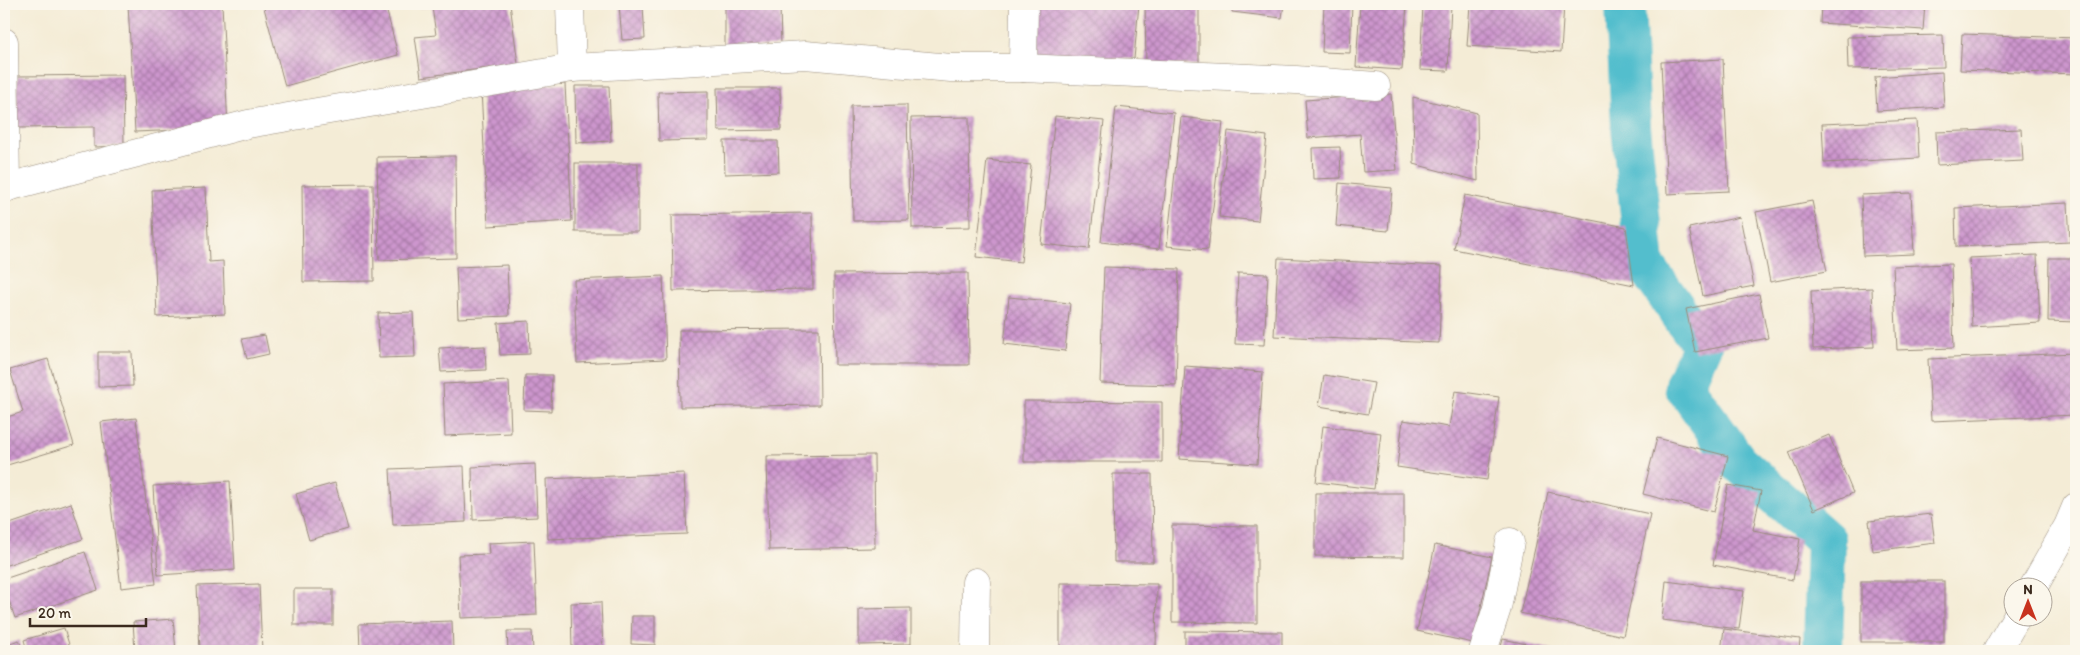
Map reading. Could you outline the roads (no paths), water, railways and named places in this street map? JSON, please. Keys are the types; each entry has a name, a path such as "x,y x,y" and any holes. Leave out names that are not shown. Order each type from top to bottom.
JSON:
{"street":[{"path":"570,4 572,68"},
{"path":"1023,68 1024,4"},
{"path":"4,42 5,188 248,124 572,68 805,55 950,68 1023,68 1296,80 1376,86"},
{"path":"2039,578 2074,519"},
{"path":"1483,651 1497,608 1510,542"},
{"path":"974,651 976,582"},
{"path":"1997,651 2010,628"}],"waterway":[{"path":"1625,4 1631,127 1645,265 1702,345 1684,386 1738,462 1826,540 1823,651"}]}
